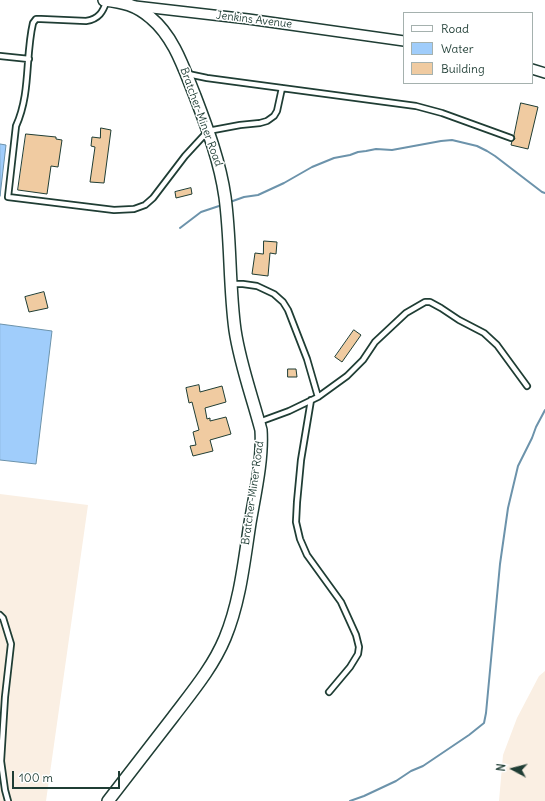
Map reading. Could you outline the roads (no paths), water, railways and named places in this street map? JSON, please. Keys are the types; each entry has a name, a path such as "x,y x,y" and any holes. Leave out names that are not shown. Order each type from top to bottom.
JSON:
{"street":[{"name":"Jenkins Avenue","path":"104,0 129,4 136,3 403,41"},
{"name":"Bratcher-Miner Road","path":"108,801 194,689 212,663 224,640 236,604 258,473 261,438 259,422 237,342 234,320 226,205 220,169 208,131 186,74 172,45 162,29 136,3"},
{"path":"533,70 545,73"}],"lane":[{"path":"107,0 102,12 93,20 36,19 33,23 25,94 21,115 16,126 8,197 114,210 134,209 145,205 154,198 185,156 208,131 260,123 267,121 274,116 277,110 282,88"},
{"path":"0,56 29,59"},
{"path":"186,74 416,106 442,113 511,138"},
{"path":"232,284 257,286 274,294 283,302 288,310 307,359 318,397"},
{"path":"259,422 289,411 318,397 347,376 363,360 375,342 406,313 425,302 430,302 484,333 497,345 527,386"},
{"path":"311,400 296,502 296,522 300,539 307,555 341,602 356,635 359,646 358,654 350,667 329,692"},
{"path":"0,615 3,618 11,644 0,761 8,801"}],"water":[{"path":"0,144 6,145 0,196"},
{"path":"0,324 52,331 36,464 0,460"}],"waterway":[{"path":"230,202 244,197 258,195 284,183 312,167 334,158 376,149 392,150 452,140 477,146 487,151 545,193"},
{"path":"180,228 201,212 222,205"},
{"path":"350,801 396,781 411,771 423,766 484,723 500,564 508,508 518,466 545,410"}]}
